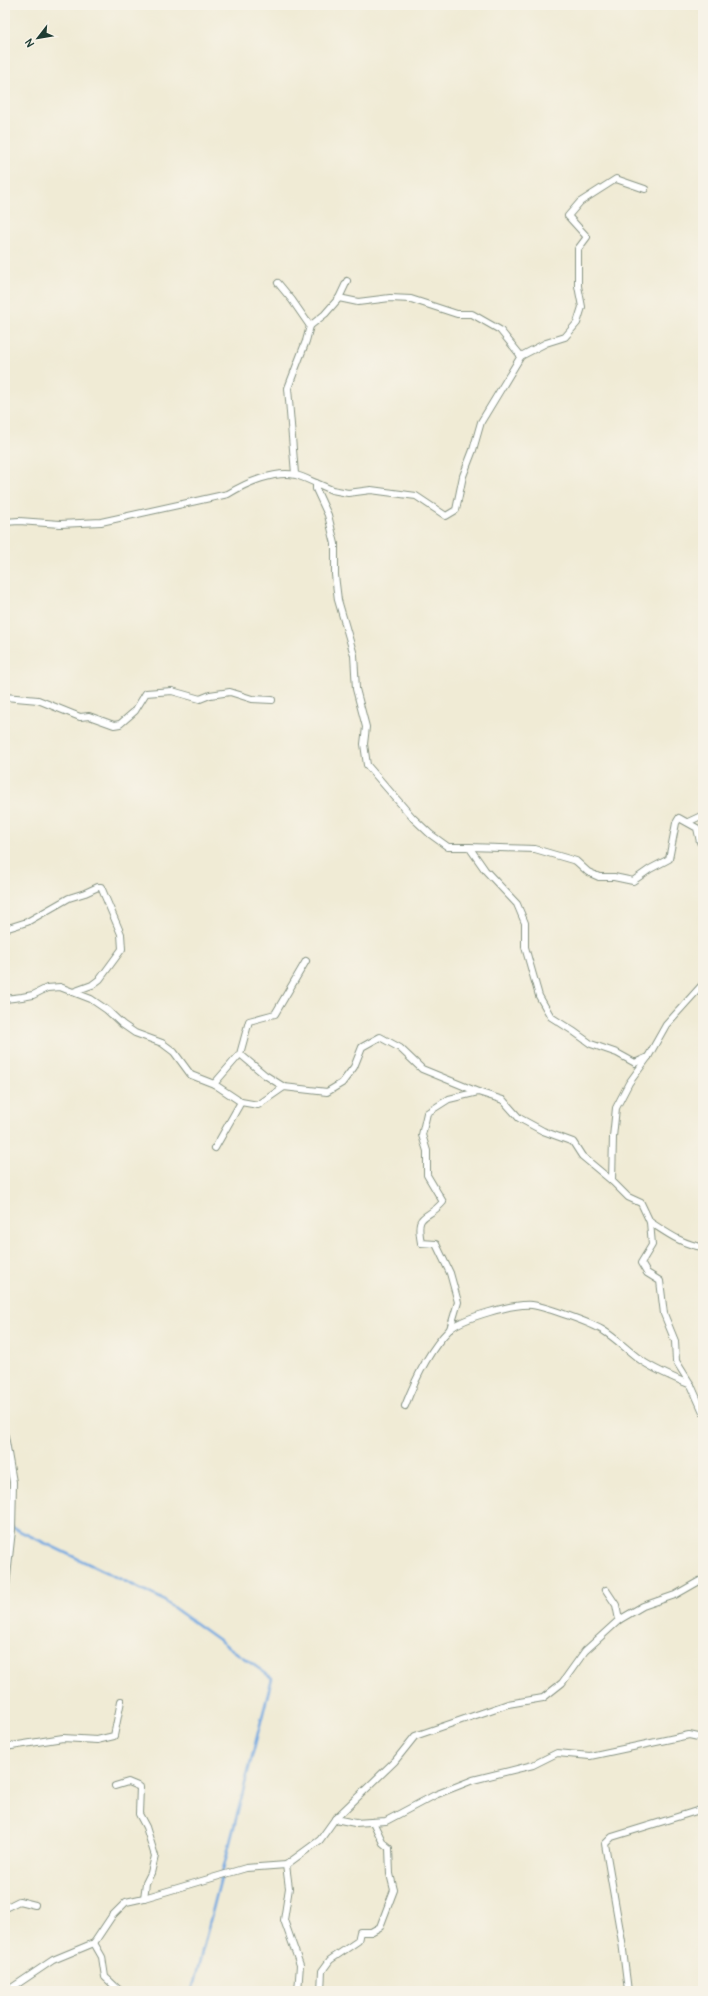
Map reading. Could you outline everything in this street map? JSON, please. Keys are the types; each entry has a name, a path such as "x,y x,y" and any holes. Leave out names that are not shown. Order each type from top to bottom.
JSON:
{"street":[{"path":"5,522 20,521 60,524 101,522 228,494 244,485 268,476 295,474 332,490 348,493 371,490 416,496 446,516 456,510 463,476 473,450 481,422 521,356 546,343 565,337 577,323 582,307 578,286 578,249 587,237 568,216 580,202 616,179 645,189"},
{"path":"278,283 310,326"},
{"path":"295,474 288,388 306,341 310,326 342,298 346,284"},
{"path":"342,298 358,302 390,298 411,298 457,314 472,314 500,330 521,356"},
{"path":"316,483 316,489 328,515 335,544 335,575 338,600 354,655 356,689 366,727 364,744 367,765 413,818 430,834 448,847 469,846 535,849 576,861 588,872 599,877 614,877 633,881 650,869 669,859 676,823 679,818 697,828 700,842 703,844"},
{"path":"5,697 38,700 80,717 90,716 114,725 120,724 134,711 146,693 172,691 200,699 210,695 230,692 252,699 272,700"},
{"path":"688,822 703,815"},
{"path":"469,846 485,870 517,904 526,923 525,947 539,996 552,1017 573,1030 591,1044 617,1053 635,1063 648,1057"},
{"path":"5,929 27,922 69,898 101,887 121,934 122,949 100,979 92,985 73,992"},
{"path":"214,1084 240,1054 249,1022 275,1014 306,961"},
{"path":"612,1181 612,1137 616,1108 629,1083 648,1057 666,1025 703,984"},
{"path":"5,999 33,995 47,988 60,987 91,999 107,1010 122,1024 135,1032 162,1043 174,1052 191,1075 214,1084 241,1102 258,1105 284,1087"},
{"path":"240,1054 265,1075 284,1087 327,1092 342,1083 354,1067 362,1048 380,1037 400,1048 422,1069 478,1092 503,1100 519,1118 543,1131 573,1142 582,1156 612,1181 628,1197 642,1203 650,1222 652,1245 641,1263 647,1272 660,1281 664,1314 675,1341 676,1361 691,1384 703,1412"},
{"path":"405,1406 413,1385 435,1348 450,1328 458,1302 450,1273 436,1244 421,1243 418,1227 423,1217 437,1209 443,1202 427,1175 427,1151 422,1135 427,1114 449,1099 478,1092"},
{"path":"215,1148 241,1102"},
{"path":"650,1222 671,1236 693,1246 703,1247"},
{"path":"450,1328 479,1315 506,1308 532,1305 585,1322 604,1331 643,1361 670,1376 691,1384"},
{"path":"5,1436 14,1482 12,1530 5,1595"},
{"path":"7,1991 54,1960 94,1943 112,1916 126,1902 246,1868 286,1865 320,1840 335,1820 395,1760 415,1736 508,1704 543,1698 562,1683 585,1651 619,1620 643,1606 674,1594 703,1579"},
{"path":"606,1590 616,1605 619,1620"},
{"path":"5,1747 63,1738 97,1740 114,1736 121,1701"},
{"path":"335,1820 355,1823 386,1821 435,1795 473,1780 533,1765 556,1753 590,1756 690,1735 703,1738"},
{"path":"115,1786 128,1782 140,1787 140,1814 146,1827 154,1856 151,1873 146,1883 144,1898"},
{"path":"628,1991 622,1942 605,1844 612,1837 703,1809"},
{"path":"321,1991 322,1971 330,1960 358,1941 360,1932 371,1932 380,1927 394,1890 390,1874 389,1848 383,1843 373,1822"},
{"path":"286,1865 289,1888 284,1920 300,1965 298,1991"},
{"path":"5,1908 19,1901 34,1905"},
{"path":"94,1943 102,1957 104,1977 120,1991"}],"waterway":[{"path":"5,1524 160,1598 272,1678 192,1991"}]}
